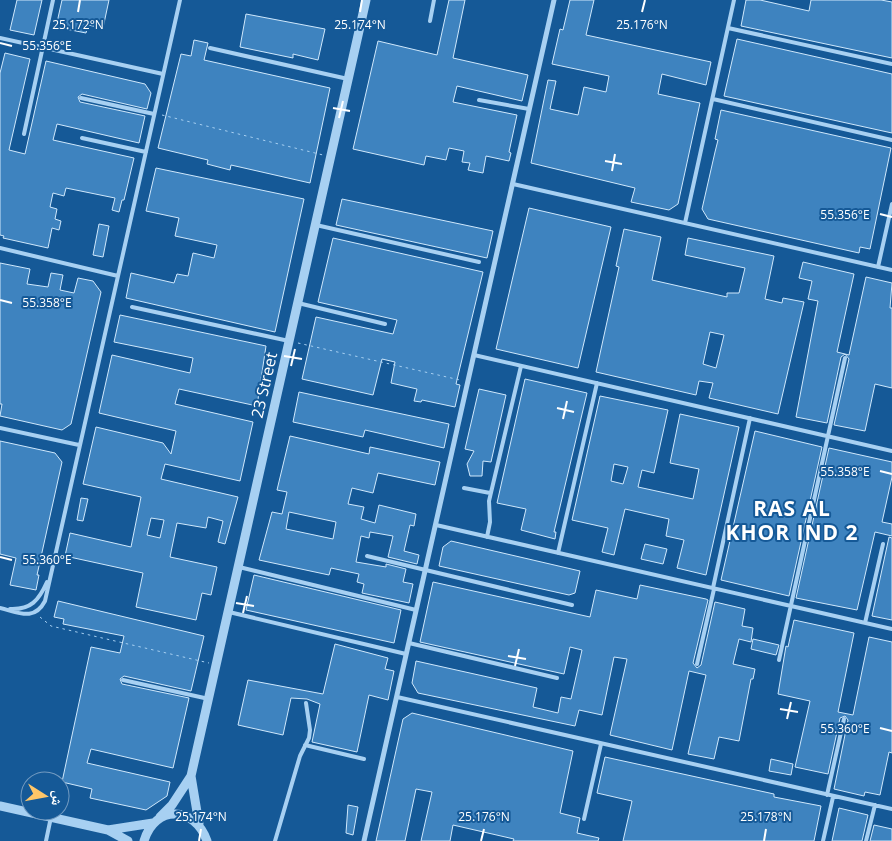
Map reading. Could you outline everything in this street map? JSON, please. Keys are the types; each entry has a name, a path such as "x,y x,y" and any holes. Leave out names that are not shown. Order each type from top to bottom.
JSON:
{"street":[{"name":"23 Street","path":"144,841 156,820 172,805 191,776 366,0"},
{"path":"364,841 554,0"},
{"name":"23 Street","path":"191,776 199,824 208,841"},
{"path":"0,806 20,810"},
{"path":"108,830 156,820 174,814 188,816 199,824"},
{"path":"69,821 108,830 128,841"}],"lane":[{"path":"24,134 53,0"},
{"path":"7,609 27,615 35,613 45,601 180,0"},
{"path":"430,21 434,0"},
{"path":"685,223 734,0"},
{"path":"728,28 892,64"},
{"path":"0,38 163,74"},
{"path":"210,48 348,79"},
{"path":"81,98 154,114"},
{"path":"713,99 892,140"},
{"path":"479,100 529,109"},
{"path":"82,138 146,152"},
{"path":"513,184 892,270"},
{"path":"878,267 892,204"},
{"path":"316,225 479,262"},
{"path":"0,248 118,276"},
{"path":"298,302 385,324"},
{"path":"132,307 289,341"},
{"path":"474,355 892,451"},
{"path":"779,660 845,358"},
{"path":"487,537 490,526 488,504 521,366"},
{"path":"558,553 596,383"},
{"path":"697,664 750,418"},
{"path":"0,428 79,445"},
{"path":"464,488 490,494"},
{"path":"436,525 892,629"},
{"path":"865,623 883,544"},
{"path":"367,556 572,605"},
{"path":"238,567 416,610"},
{"path":"0,608 19,610 34,604 39,599 50,576"},
{"path":"228,612 406,654"},
{"path":"409,643 557,678"},
{"path":"123,680 209,699"},
{"path":"397,697 892,809"},
{"path":"276,841 298,762 310,730 306,703"},
{"path":"827,795 844,719"},
{"path":"584,819 601,744"},
{"path":"305,745 364,759"},
{"path":"823,841 833,797"},
{"path":"866,841 875,805"},
{"path":"46,841 50,821"}],"path":[{"path":"154,114 331,157"},
{"path":"289,341 468,381"},
{"path":"35,613 51,626 216,665"}],"building":[{"path":"17,0 42,0 34,35 10,30"},
{"path":"62,0 109,0 103,28 88,25 86,33 56,27"},
{"path":"449,0 465,0 453,58 528,75 522,101 457,86 453,102 517,115 509,152 511,153 509,161 486,156 483,173 468,170 470,163 462,162 464,151 449,148 446,160 426,156 424,165 353,149 378,41 437,55"},
{"path":"570,0 594,0 586,35 711,62 706,85 662,74 658,94 700,103 678,204 669,210 631,202 635,188 531,163 548,80 556,81 550,109 578,115 584,87 606,92 609,76 552,64 560,29 563,30"},
{"path":"746,0 760,0 809,11 811,0 881,0 892,2 892,58 741,26"},
{"path":"246,14 325,29 318,60 293,54 293,58 240,47"},
{"path":"737,39 892,74 892,133 724,96"},
{"path":"194,40 208,43 204,60 330,88 310,183 231,165 230,170 207,164 208,160 158,148 181,54 191,56"},
{"path":"5,53 30,59 9,150 25,154 46,61 145,84 151,93 147,109 82,94 78,97 80,102 145,116 139,143 57,124 53,140 134,158 124,200 122,200 119,212 112,210 115,198 66,188 64,196 53,193 50,207 57,209 55,219 61,221 59,230 52,228 48,248 3,238 4,236 0,235 0,73"},
{"path":"721,110 891,148 870,249 860,247 859,253 708,219 702,209 718,140 715,139"},
{"path":"156,168 304,199 275,332 126,298 131,273 174,283 177,274 188,276 193,253 214,258 217,245 175,236 179,218 146,211"},
{"path":"342,199 493,231 487,258 336,225"},
{"path":"529,208 611,227 578,368 496,349"},
{"path":"99,224 109,226 103,257 93,255"},
{"path":"624,229 661,237 652,280 727,297 727,293 739,293 745,268 685,255 688,238 774,256 765,299 782,303 783,298 804,302 778,414 709,398 713,383 699,381 696,395 596,372 619,267 616,266","holes":["710,332 724,335 716,368 703,364"]},
{"path":"333,238 483,272 456,384 460,385 455,407 422,400 421,402 414,401 417,389 391,383 395,362 382,359 373,395 302,379 316,317 393,334 397,320 318,302"},
{"path":"803,262 854,274 837,352 845,354 841,357 827,423 796,417 818,301 808,299 812,281 799,278"},
{"path":"0,263 30,269 27,284 48,287 51,273 63,275 60,290 74,293 78,278 93,281 101,292 71,424 62,430 0,416 2,404 0,404"},
{"path":"866,277 892,283 890,308 892,308 892,388 875,384 865,431 834,425 849,359 845,354 849,355"},
{"path":"120,315 266,346 257,406 179,389 175,404 253,422 240,481 165,464 161,479 238,497 225,544 218,542 223,521 208,517 206,528 177,523 170,557 217,567 211,595 202,593 196,620 136,607 143,573 65,556 70,533 131,547 141,497 83,484 96,427 163,443 171,454 176,431 99,413 112,355 190,373 193,358 114,342","holes":["151,518 164,520 160,538 147,535"]},
{"path":"525,379 587,393 554,532 556,532 555,539 521,530 526,509 497,503"},
{"path":"479,389 506,395 491,462 483,461 482,476 470,476 467,464 474,451 465,449"},
{"path":"299,392 449,424 444,448 365,430 363,437 293,422"},
{"path":"600,396 668,410 654,473 642,470 638,487 693,499 699,469 670,463 680,414 739,427 706,575 677,568 684,540 666,536 669,519 625,509 614,555 602,552 608,528 572,520","holes":["614,464 628,467 623,484 611,481"]},
{"path":"755,431 822,447 789,596 721,580"},
{"path":"290,436 369,454 370,447 440,462 435,485 378,473 373,493 352,488 348,504 364,507 361,519 375,523 379,505 416,514 414,526 410,525 404,551 419,555 417,564 388,557 393,536 370,532 369,538 361,536 356,562 386,567 386,564 406,569 403,582 413,584 409,603 362,593 364,584 357,582 359,574 331,568 329,575 259,560 272,512 282,514 287,492 277,490","holes":["289,512 336,522 333,539 286,529"]},
{"path":"0,441 55,453 62,462 37,575 39,575 36,590 10,585 16,558 0,554"},
{"path":"829,448 892,462 892,477 882,522 892,524 892,536 875,532 857,610 796,598"},
{"path":"81,498 88,499 83,521 77,520"},
{"path":"889,537 892,538 892,620 872,616"},
{"path":"451,541 580,571 575,593 569,595 439,566 443,547"},
{"path":"645,544 667,549 663,564 641,559"},
{"path":"254,575 401,610 394,643 246,610"},
{"path":"433,582 590,617 596,590 637,599 640,585 706,599 708,600 693,663 697,668 701,665 715,602 745,609 742,626 753,628 751,642 739,639 733,664 755,669 753,679 751,679 739,741 719,737 714,759 688,754 706,675 689,671 672,750 610,735 627,659 614,657 602,715 579,710 575,726 418,693 412,683 416,661 537,688 533,707 558,713 561,697 571,699 582,650 570,647 564,674 420,642"},
{"path":"58,601 204,636 191,691 124,676 120,679 122,684 189,698 173,768 91,749 87,763 170,782 167,796 146,810 90,798 92,789 70,784 70,771 64,771 91,647 120,653 124,636 63,624 64,619 54,617"},
{"path":"794,620 854,633 838,712 853,715 869,637 892,642 892,753 889,752 880,795 865,792 864,796 834,789 848,720 845,716 840,718 828,774 795,767 810,701 778,694 786,646 788,647"},
{"path":"753,639 779,645 776,655 751,649"},
{"path":"335,644 388,658 385,669 394,671 388,700 369,695 357,752 312,742 320,704 307,699 291,698 283,735 238,725 248,680 323,694"},
{"path":"412,713 573,751 560,813 580,818 577,833 599,838 598,841 513,841 514,839 453,825 450,841 421,841 432,792 416,789 405,841 376,841 403,719"},
{"path":"605,757 774,794 774,797 821,806 814,841 623,841 632,801 597,793"},
{"path":"771,759 793,764 791,775 769,771"},
{"path":"348,805 358,807 353,835 346,833"},
{"path":"839,808 868,815 862,841 832,841"},
{"path":"874,825 892,829 892,841 870,841"}],"district":[{"name":"RAS AL KHOR IND 2","path":"792,521"}]}
